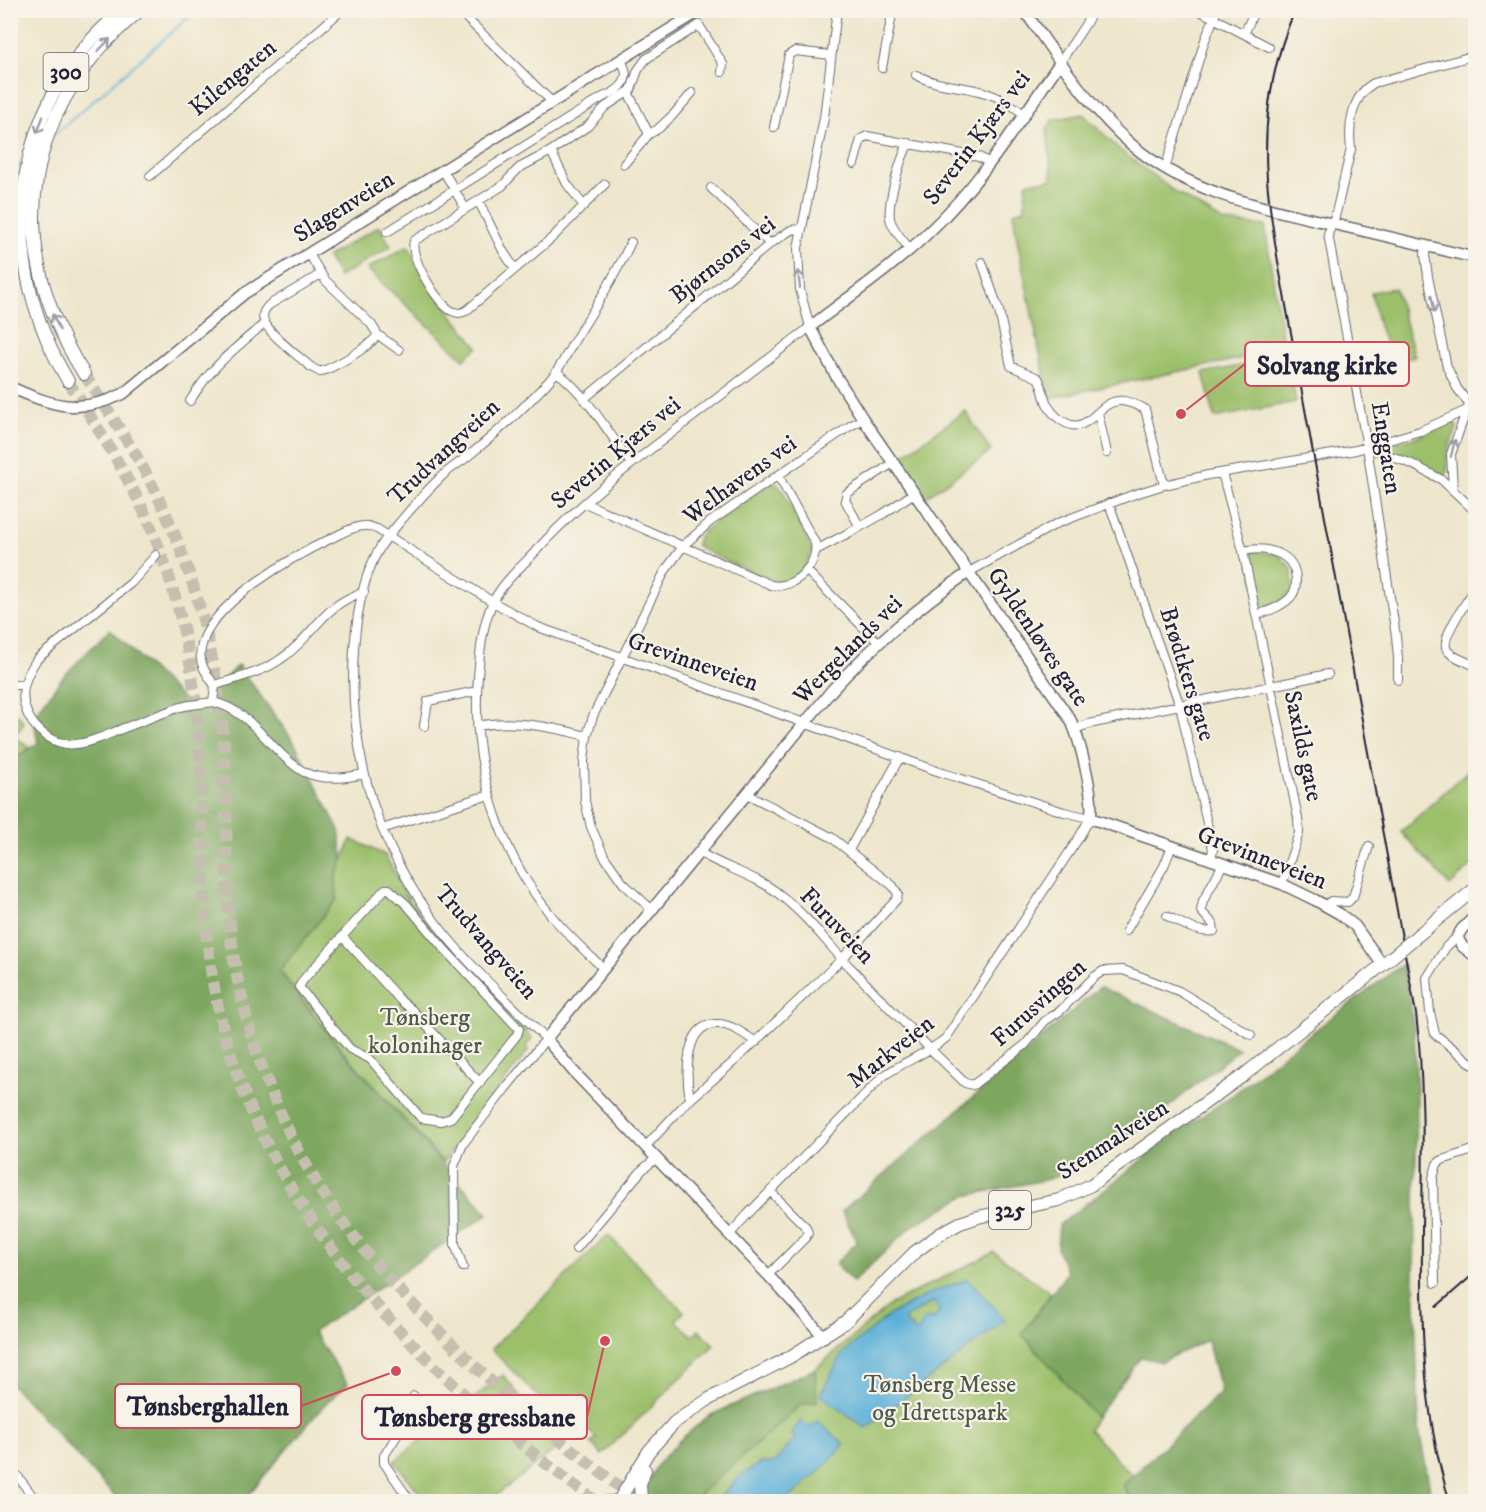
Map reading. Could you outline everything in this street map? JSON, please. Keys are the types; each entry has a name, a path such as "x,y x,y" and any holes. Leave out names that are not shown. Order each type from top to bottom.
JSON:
{"main road":[{"name":"300","path":"84,374 53,316 39,272 34,205 40,121 62,79 89,42 122,10"},
{"name":"300","path":"68,381 41,327 28,282 22,228 27,164 51,130 65,98 90,61 105,43 141,10"},
{"name":"Slagenveien","path":"10,387 46,402 60,405 84,406 107,401 136,384 245,293 701,10"},
{"path":"1024,10 1084,94 1107,120 1132,145 1165,169 1189,182 1234,200 1476,258"},
{"name":"Severin Kjærs vei","path":"810,327 910,249 944,218 990,163 1061,61"},
{"name":"Gyldenløves gate","path":"810,327 836,376 863,419 1075,729 1092,806 1090,818"},
{"name":"Wergelands vei","path":"546,1039 838,683 878,642 921,606 969,572"},
{"name":"Grevinneveien","path":"1090,818 1282,884 1340,914 1355,926 1387,961"},
{"name":"325","path":"1387,961 1476,888"},
{"path":"1476,915 1461,929 1457,938 1462,946 1476,957"},
{"name":"Stenmalveien","path":"617,1500 649,1451 675,1422 718,1393 790,1358 824,1337 852,1316 909,1258 940,1234 960,1222 1059,1200 1111,1173 1244,1075 1387,961"},
{"name":"Trudvangveien","path":"546,1039 824,1337"},
{"name":"Stenmalveien","path":"642,1501 640,1484 645,1470 662,1444 688,1414"},
{"name":"Stenmalveien","path":"617,1500 631,1495 642,1501"},
{"path":"605,1502 617,1500"},
{"path":"580,1502 595,1502"}],"street":[{"name":"Kilengaten","path":"150,176 342,10"},
{"path":"458,10 549,99 555,101"},
{"name":"Bjørnsons vei","path":"584,399 770,244 790,230 801,229 824,118 837,10"},
{"path":"881,10 891,15 882,68"},
{"path":"1061,61 1093,10"},
{"path":"1198,10 1269,47"},
{"path":"1165,169 1217,10"},
{"path":"1244,34 1255,10"},
{"path":"387,232 603,97 612,99 628,92 646,59 699,25 723,64 722,72"},
{"path":"774,127 789,55 795,51 831,55"},
{"name":"Enggaten","path":"1398,680 1396,636 1367,447 1328,234 1351,149 1349,138 1352,119 1361,93 1374,83 1476,55"},
{"path":"605,184 553,237 466,310 460,313 453,312 445,307 432,291 413,248 414,241 502,186 519,168 551,151 588,126 625,81 626,73 621,60"},
{"path":"916,75 932,82 985,92 1024,114"},
{"path":"628,92 650,134"},
{"path":"624,164 650,134 673,115 692,93"},
{"path":"854,164 859,142 863,136 978,156 990,163"},
{"path":"909,143 900,163 890,217 897,233 910,249"},
{"path":"551,151 567,184 584,206"},
{"path":"443,170 465,208"},
{"path":"711,188 770,244"},
{"path":"478,200 503,251 515,269"},
{"name":"Gyldenløves gate","path":"801,229 797,268 800,290 810,327"},
{"name":"Trudvangveien","path":"546,1039 476,968 428,912 399,866 372,805 364,774 354,705 356,629 364,592 379,549 388,536 437,481 480,446 557,372 610,283 631,242"},
{"path":"1426,246 1426,269 1447,367 1457,388 1471,407 1451,454 1453,489"},
{"path":"309,254 321,274 339,295 372,324 378,335 399,350"},
{"path":"982,262 999,311 1011,366 1038,378 1050,409 1066,423 1074,426 1083,425 1105,406 1117,401 1128,402 1145,409 1164,485"},
{"path":"321,274 269,304 264,311 264,324 311,368 320,372 350,356 378,335"},
{"path":"190,401 222,359 243,339 264,324"},
{"name":"Severin Kjærs vei","path":"604,969 566,932 536,894 502,835 489,796 477,726 477,691 483,635 493,602 501,588 585,503 631,464 810,327"},
{"path":"557,372 584,399 631,464"},
{"name":"Wergelands vei","path":"969,572 1038,533 1109,503 1164,485 1367,447 1420,431 1471,407"},
{"path":"1098,413 1107,453"},
{"name":"Welhavens vei","path":"652,910 617,874 604,856 591,826 585,801 584,777 587,736 596,709 665,571 684,545 710,522 863,419"},
{"path":"1367,447 1421,468 1453,489 1476,512"},
{"path":"860,527 845,500 847,492 893,463"},
{"name":"Saxilds gate","path":"1222,473 1243,551 1300,829 1282,884"},
{"path":"585,503 672,543 684,545 777,586 793,582 806,570 812,564 816,550 815,543 778,475"},
{"path":"816,550 884,514 914,493"},
{"name":"Brødtkers gate","path":"1109,503 1180,706 1213,849 1211,860"},
{"name":"Grevinneveien","path":"213,702 215,686 203,669 200,658 205,635 221,613 274,569 313,547 363,526 377,529 493,602 538,627 1012,796 1090,818"},
{"path":"1243,551 1279,553 1291,562 1296,575 1296,586 1290,598 1273,609 1257,615"},
{"path":"156,555 131,583 37,659 27,674 23,692 26,710 36,727 46,736 75,745 182,707 213,702 238,712 305,772 333,778 364,774"},
{"path":"806,570 878,642"},
{"path":"1476,587 1449,632 1445,645 1452,654 1476,666"},
{"path":"213,702 216,685 267,667 281,659 335,604 364,592"},
{"path":"1075,729 1089,724 1328,674"},
{"path":"10,686 24,684"},
{"path":"424,726 428,701 477,691"},
{"path":"477,726 509,724 543,726 587,736"},
{"path":"849,850 900,757"},
{"path":"646,1146 690,1100 756,1042 842,959 897,899 897,890 849,850 810,826 747,794"},
{"path":"382,829 489,796"},
{"name":"Markveien","path":"729,1234 882,1077 946,1038 1090,818"},
{"name":"Grevinneveien","path":"1126,931 1164,866 1172,846"},
{"path":"1325,905 1331,901 1348,902 1353,897 1369,846"},
{"name":"Furuveien","path":"699,852 780,894 820,932 842,959 930,1049"},
{"path":"1167,916 1188,926 1209,932 1214,931 1213,924 1201,910 1203,901 1223,864"},
{"path":"389,889 407,905 444,950 519,1029 517,1035 451,1118 441,1121 425,1120 416,1113 370,1059 350,1049 299,987 342,936 382,890 389,889"},
{"path":"342,936 480,1083"},
{"path":"1457,938 1446,947 1427,978 1430,1012 1435,1034 1476,1067"},
{"name":"Furusvingen","path":"930,1049 965,1083 973,1085 1025,1045 1045,1021 1060,1011 1094,977 1103,971 1115,970 1123,970 1187,995 1251,1035"},
{"path":"690,1100 689,1048 694,1036 712,1024 723,1024 736,1029 756,1042"},
{"path":"463,1268 454,1244 454,1166 464,1144 546,1039"},
{"path":"1435,1283 1433,1178 1437,1164 1442,1160 1476,1149"},
{"path":"576,1249 643,1169 657,1158"},
{"path":"768,1275 808,1233 806,1227 770,1191"},
{"path":"411,1502 384,1463 384,1456 412,1412 414,1396"},
{"path":"10,1466 37,1502"}],"green space":[{"path":"1083,114 1120,150 1175,192 1224,222 1265,226 1284,350 1049,398 1013,212 1025,209 1026,183 1052,179 1047,129 1053,120"},
{"path":"379,226 391,246 339,277 327,257"},
{"path":"408,246 452,315 478,347 464,359 367,269"},
{"path":"1395,288 1415,357 1392,362 1379,326 1371,292"},
{"path":"1287,357 1296,402 1215,418 1203,373"},
{"path":"965,411 991,451 920,501 893,463"},
{"path":"1452,422 1457,428 1449,450 1444,478 1391,451 1393,443 1416,437"},
{"path":"772,483 782,489 812,550 801,570 792,578 782,582 765,578 696,545 698,537 707,528"},
{"path":"1252,551 1278,554 1292,568 1293,590 1273,605 1259,604 1250,557"},
{"path":"110,629 194,710 238,665 294,742 339,830 343,858 336,878 337,899 279,971 342,1051 488,1214 313,1332 348,1384 325,1404 243,1501 119,1501 11,1384 11,761 38,743 33,717 62,678"},
{"path":"18,714 24,724 14,736 30,748 11,761 11,719"},
{"path":"1475,764 1475,862 1450,886 1401,832"},
{"name":"Tønsberg kolonihager","path":"351,839 385,855 409,900 431,930 532,1038 527,1045 528,1051 443,1162 342,1050 279,970 337,899 336,878"},
{"path":"1403,964 1414,1029 1417,1097 1414,1280 1419,1429 1432,1501 1131,1501 1123,1485 1221,1392 1207,1340 1161,1362 1141,1357 1096,1417 1022,1334 1067,1273 1057,1248 1059,1225 1174,1135 1234,1094"},
{"path":"1100,987 1239,1049 1165,1110 1093,1162 1049,1179 965,1196 912,1226 853,1282 835,1264 857,1242 842,1211"},
{"path":"608,1235 684,1312 676,1320 692,1336 699,1330 714,1345 602,1455 591,1443 596,1438 577,1419 568,1427 491,1349"},
{"name":"Tønsberg Messe og Idrettspark","path":"994,1252 1051,1293 1022,1334 1096,1417 1089,1430 1133,1476 1123,1485 1131,1501 647,1502 658,1464 679,1441 709,1416 815,1369 891,1304"},
{"path":"815,1369 817,1402 802,1404 692,1501 647,1501 645,1487 658,1464 679,1441 709,1416"},
{"path":"503,1375 560,1446 489,1501 426,1501 394,1461"}],"water":[{"path":"968,1279 1005,1320 866,1428 820,1395 842,1354 891,1314 933,1292","holes":["935,1302 939,1311 933,1319 924,1319 916,1332 905,1321 906,1318 931,1303"]},
{"path":"801,1421 810,1427 817,1421 844,1444 829,1462 786,1501 716,1501 740,1476 761,1463 774,1463 795,1438 791,1434"}],"waterway":[{"path":"53,136 197,10"},
{"path":"10,173 24,161"}],"tunnel":[{"path":"84,374 137,457 154,489 195,590 213,661 223,732 227,885 232,946 251,1034 282,1117 309,1170 333,1209 385,1274 461,1353 519,1406 640,1502"},
{"path":"68,381 119,464 146,516 165,564 180,614 197,717 203,883 213,982 233,1063 265,1139 305,1211 354,1278 408,1340 468,1398 532,1452 597,1502"}],"railway":[{"path":"1295,10 1280,51 1271,93 1266,136 1268,189 1278,262 1416,1014 1423,1136 1422,1259 1426,1382 1435,1442 1450,1502"},
{"path":"1436,1307 1476,1272"}],"place":[{"name":"Solvang kirke","path":"1181,414"},
{"name":"Tønsberg gressbane","path":"605,1341"},
{"name":"Tønsberghallen","path":"396,1371"}]}
